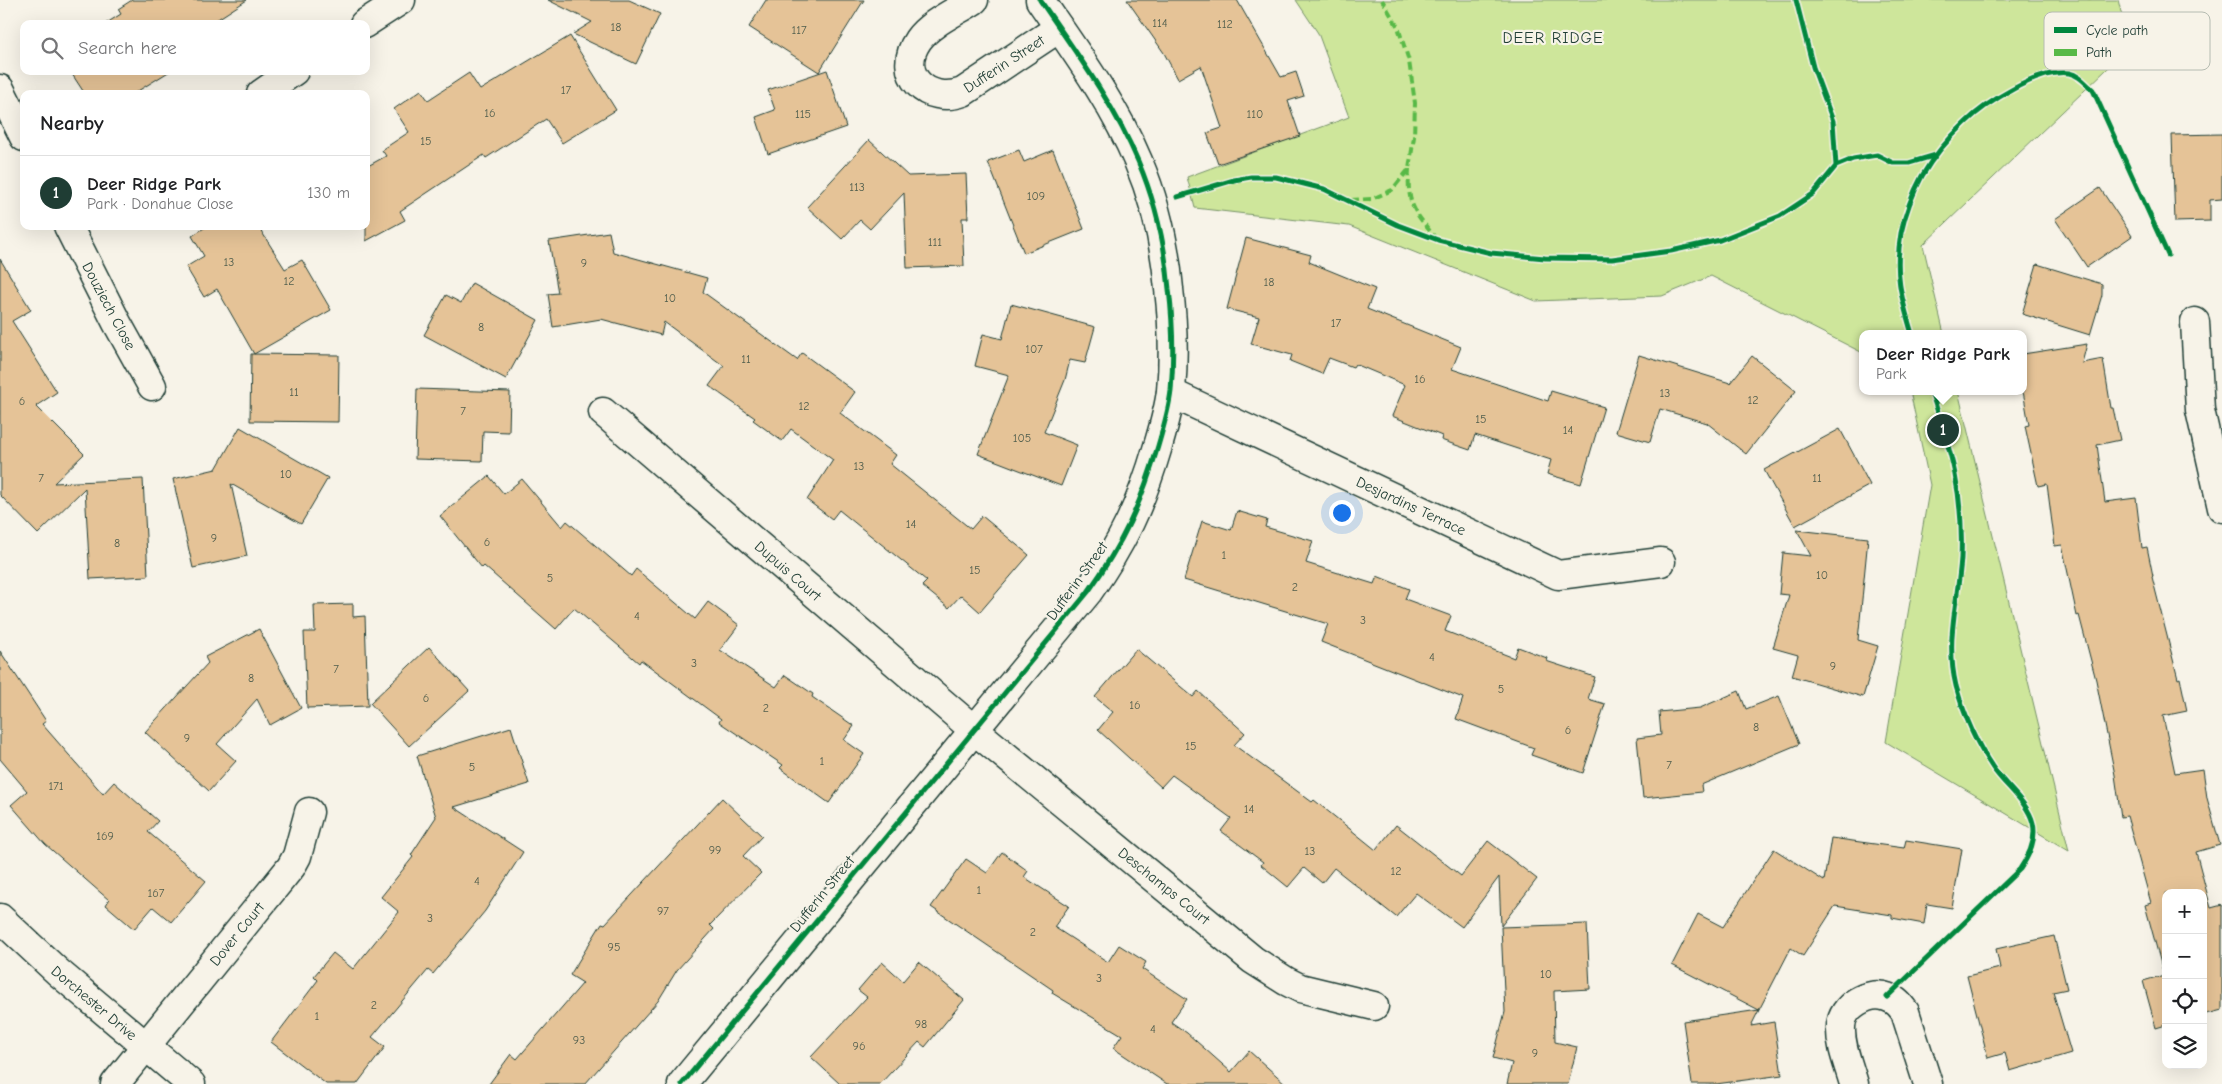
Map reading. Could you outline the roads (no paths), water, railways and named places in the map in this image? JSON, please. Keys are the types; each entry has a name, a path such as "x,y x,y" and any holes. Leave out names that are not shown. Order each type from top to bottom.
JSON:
{"street":[{"path":"370,20 401,0"},
{"name":"Dufferin Street","path":"974,0 924,33 916,43 911,54 911,68 915,82 924,90 938,96 951,96 963,92 1059,28"},
{"name":"Dufferin Street","path":"682,1084 1088,592 1122,540 1148,480 1170,393 1173,350 1166,260 1155,204 1138,160 1098,87 1040,0"},
{"path":"267,90 288,75"},
{"path":"0,89 20,129"},
{"name":"Douziech Close","path":"70,230 117,323 152,386"},
{"path":"2195,322 2200,410 2222,508"},
{"name":"Desjardins Terrace","path":"1170,393 1558,575 1661,562"},
{"name":"Dupuis Court","path":"603,412 973,730"},
{"name":"Deschamps Court","path":"973,730 1253,960 1300,988 1374,1006"},
{"name":"Dover Court","path":"115,1084 291,867 297,856 309,812"},
{"name":"Dorchester Drive","path":"0,918 58,972 192,1084"},
{"path":"1854,1084 1842,1041 1840,1025 1846,1012 1854,1004 1864,998 1876,995 1887,996 1897,1002 1905,1012 1910,1022 1928,1084"}],"place":[{"name":"Deer Ridge Park","path":"1943,430"}],"district":[{"name":"DEER RIDGE","path":"1553,37"}]}
